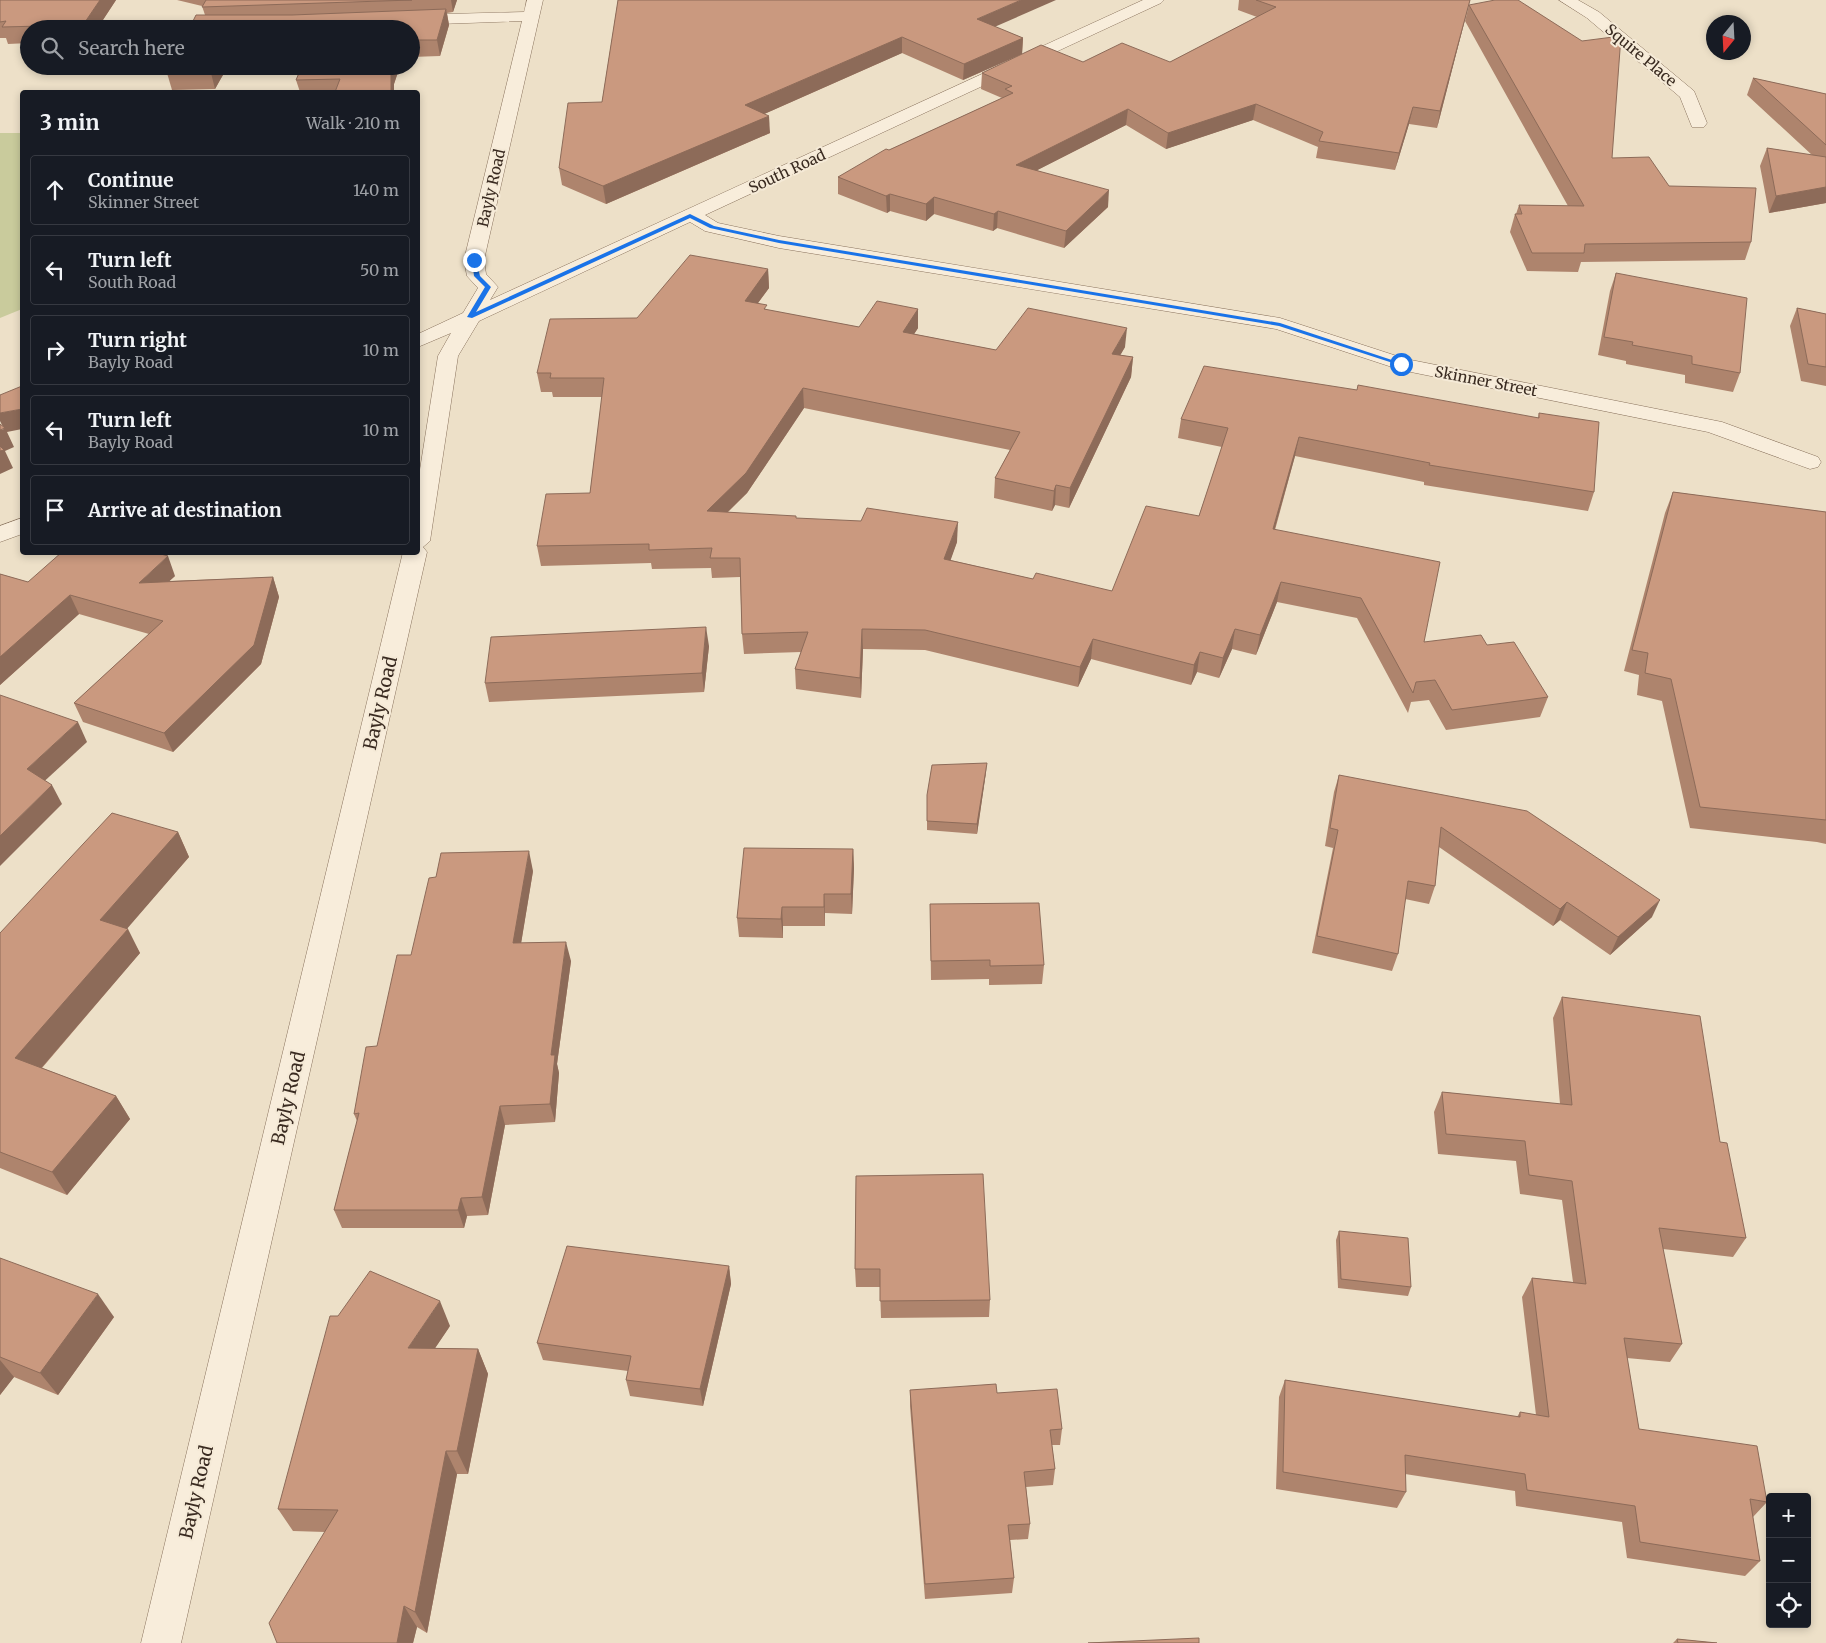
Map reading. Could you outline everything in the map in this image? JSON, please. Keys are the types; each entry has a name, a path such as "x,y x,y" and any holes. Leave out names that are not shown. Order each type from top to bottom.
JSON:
{"street":[{"name":"South Road","path":"420,340 1156,0"},
{"name":"Squire Place","path":"1567,0 1593,15 1688,95 1698,123"},
{"path":"393,20 533,8"},
{"name":"Bayly Road","path":"420,531 448,356 488,287 477,276 474,260 533,8"},
{"name":"Skinner Street","path":"690,215 712,227 779,242 1280,324 1401,364 1714,427 1810,462"},
{"path":"0,535 20,525"},
{"name":"Bayly Road","path":"161,1643 414,555"}],"green space":[{"path":"0,133 20,133 20,310 0,318"}],"building":[{"path":"0,0 100,0 86,20 20,20 20,27 2,27 6,21 0,22"},
{"path":"206,0 412,0 202,7"},
{"path":"618,0 1021,0 977,19 1023,38 964,64 902,37 745,105 769,116 603,186 559,168 568,103 602,102"},
{"path":"1256,0 1470,0 1440,111 1413,107 1399,153 1319,141 1323,132 1256,104 1168,133 1128,109 1016,165 1109,190 1066,231 998,211 994,214 934,197 926,204 890,194 886,196 838,177 886,149 889,150 1013,93 1005,89 1012,86 982,73 1041,45 1083,62 1122,43 1170,62 1276,7"},
{"path":"1495,0 1518,0 1582,41 1621,36 1612,158 1649,157 1669,186 1756,188 1751,242 1585,244 1584,253 1532,253 1515,214 1522,214 1519,205 1584,206 1469,5"},
{"path":"446,9 437,40 420,40 420,20 194,20 196,15 292,15"},
{"path":"298,75 391,75 391,90 336,90 340,79 296,80"},
{"path":"1753,78 1826,94 1826,145"},
{"path":"1767,148 1826,157 1826,187 1776,196"},
{"path":"690,255 768,269 745,301 767,305 764,309 859,327 877,301 918,309 903,332 996,350 1028,308 1127,328 1112,354 1133,357 1070,488 1056,485 1054,491 995,478 1020,432 803,388 746,473 707,511 861,521 867,508 958,522 944,559 1033,579 1036,573 1112,591 1146,506 1199,516 1228,428 1181,419 1204,366 1357,390 1358,385 1539,418 1539,413 1599,422 1594,492 1429,465 1430,463 1299,437 1273,529 1440,562 1424,642 1481,635 1487,645 1514,642 1548,697 1452,710 1435,680 1416,682 1413,693 1361,598 1281,582 1260,635 1235,629 1223,658 1200,652 1194,665 1093,639 1080,667 925,630 862,629 860,678 795,669 808,632 742,634 740,558 710,558 712,548 649,550 649,544 537,546 546,494 590,493 604,378 550,378 551,373 537,373 550,319 637,318"},
{"path":"1616,273 1747,298 1740,373 1692,364 1692,356 1632,345 1633,342 1604,337"},
{"path":"1797,308 1826,314 1826,367 1808,364"},
{"path":"20,387 20,409 0,413 0,395"},
{"path":"1673,492 1826,512 1826,820 1700,807 1671,679 1645,673 1648,653 1632,650"},
{"path":"59,555 168,556 139,583 273,577 254,645 164,733 74,703 163,621 70,595 0,657 0,574 28,582"},
{"path":"706,627 702,673 485,683 491,637"},
{"path":"0,695 78,722 27,769 52,785 0,836"},
{"path":"987,763 977,824 927,821 927,795 932,765"},
{"path":"1339,775 1527,811 1660,900 1618,937 1567,902 1560,909 1441,827 1435,886 1408,881 1398,954 1317,936 1338,830 1330,828"},
{"path":"112,813 178,832 100,920 128,929 15,1058 116,1096 52,1172 0,1152 0,933"},
{"path":"744,848 853,849 851,894 824,894 824,907 782,907 781,919 737,918"},
{"path":"529,851 513,943 566,942 551,1055 555,1055 550,1104 500,1106 482,1197 461,1198 458,1210 334,1210 359,1113 354,1114 366,1047 377,1046 397,955 411,955 429,878 436,877 441,853"},
{"path":"1039,903 1044,965 990,966 990,960 931,961 930,904"},
{"path":"1562,997 1700,1016 1720,1142 1727,1143 1746,1238 1659,1228 1682,1344 1624,1338 1639,1429 1757,1446 1766,1502 1750,1499 1760,1561 1640,1542 1635,1506 1527,1490 1525,1474 1405,1455 1406,1492 1283,1472 1285,1380 1520,1417 1520,1412 1549,1417 1532,1278 1586,1284 1572,1181 1529,1175 1525,1141 1446,1134 1442,1092 1572,1105"},
{"path":"983,1174 990,1300 880,1301 880,1269 855,1269 856,1176"},
{"path":"1339,1231 1408,1238 1411,1287 1341,1279"},
{"path":"567,1246 729,1266 700,1389 626,1380 631,1356 537,1343"},
{"path":"0,1258 98,1294 40,1373 0,1357"},
{"path":"370,1271 440,1301 408,1348 478,1349 457,1451 446,1451 415,1612 404,1606 397,1643 277,1643 269,1623 338,1510 278,1509 330,1316 338,1316"},
{"path":"996,1384 997,1393 1057,1389 1062,1429 1050,1430 1055,1469 1024,1472 1030,1524 1008,1525 1014,1578 925,1584 910,1390"},
{"path":"1199,1638 1199,1643 1088,1643"},
{"path":"1677,1639 1717,1643 1678,1643"}],"route":[{"path":"474,260 477,276 488,287 470,317 690,215 712,227 779,242 1280,324 1401,364"}]}
